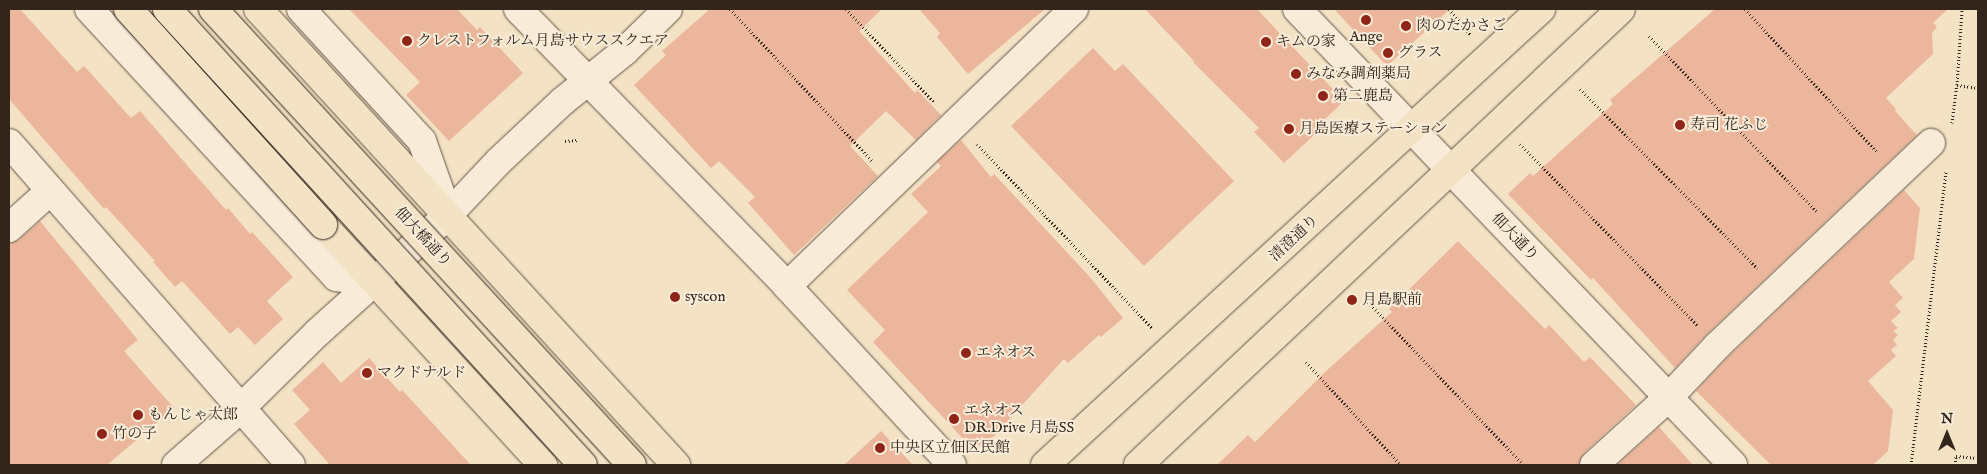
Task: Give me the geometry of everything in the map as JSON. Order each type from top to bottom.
[{"type":"main road","points":[[128,9],[322,225],[543,465]]},
{"type":"main road","points":[[167,9],[582,465]]},
{"type":"main road","name":"佃大橋通り","points":[[214,9],[632,465]]},
{"type":"main road","points":[[258,9],[676,465]]},
{"type":"main road","name":"清澄通り","points":[[1045,465],[1173,350],[1541,9]]},
{"type":"main road","points":[[1138,465],[1621,9]]},
{"type":"street","points":[[89,9],[336,278],[375,282]]},
{"type":"street","points":[[301,9],[422,141],[448,215]]},
{"type":"street","points":[[518,9],[787,286],[952,465]]},
{"type":"street","points":[[176,465],[448,215],[511,150],[563,101],[625,51],[668,9]]},
{"type":"street","points":[[787,286],[1074,9]]},
{"type":"street","name":"佃大通り","points":[[1297,9],[1733,465]]},
{"type":"street","points":[[9,144],[290,465]]},
{"type":"street","points":[[1594,465],[1670,397],[1717,346],[1898,174],[1939,154]]},
{"type":"street","points":[[9,228],[50,192]]},
{"type":"path","points":[[730,9],[894,184]]},
{"type":"path","points":[[846,9],[1173,350]]},
{"type":"path","points":[[1745,9],[1898,174]]},
{"type":"path","points":[[1962,9],[1957,85],[1978,88]]},
{"type":"path","points":[[1649,36],[1837,232]]},
{"type":"path","points":[[1559,67],[1778,289]]},
{"type":"path","points":[[1500,123],[1717,346]]},
{"type":"path","points":[[562,144],[567,140],[579,140]]},
{"type":"path","points":[[1911,465],[1939,154]]},
{"type":"path","points":[[1368,302],[1524,465]]},
{"type":"path","points":[[1306,362],[1401,465]]},
{"type":"path","points":[[1955,465],[1956,456],[1978,458]]},
{"type":"building","points":[[9,9],[20,9],[77,72],[84,66],[131,118],[140,111],[226,210],[228,208],[250,234],[252,232],[293,277],[267,301],[283,319],[255,345],[238,327],[230,334],[182,281],[175,287],[153,262],[155,261],[106,207],[104,209],[9,99]]},
{"type":"building","points":[[349,9],[457,9],[477,30],[480,27],[523,73],[449,141],[406,95],[420,82]]},
{"type":"building","points":[[710,9],[882,9],[859,31],[915,93],[917,90],[941,115],[916,140],[886,111],[850,146],[878,176],[794,255],[748,203],[755,197],[719,161],[711,168],[634,85],[666,55],[662,51]]},
{"type":"building","points":[[919,9],[1045,9],[968,74],[937,37],[940,33]]},
{"type":"building","points":[[1145,9],[1257,9],[1344,101],[1322,122],[1325,125],[1284,163],[1254,132],[1259,128],[1193,62]]},
{"type":"building","points":[[1334,9],[1450,9],[1387,66]]},
{"type":"building","points":[[1715,9],[1948,9],[1933,23],[1937,27],[1932,33],[1933,54],[1886,98],[1917,135],[1706,335],[1675,368],[1593,278],[1591,280],[1508,194],[1530,173],[1533,176],[1613,104],[1610,100]]},
{"type":"building","points":[[1093,48],[1115,71],[1123,64],[1234,181],[1144,266],[1011,126]]},
{"type":"building","points":[[961,140],[991,177],[994,174],[1089,276],[1123,318],[1101,337],[1099,335],[1068,363],[1064,359],[985,446],[967,443],[873,342],[885,330],[847,290],[928,212],[911,194],[941,166],[937,162]]},
{"type":"building","points":[[1904,190],[1920,208],[1914,259],[1889,282],[1903,298],[1895,305],[1901,312],[1891,321],[1898,328],[1893,331],[1898,335],[1893,340],[1897,345],[1891,350],[1896,356],[1868,381],[1893,410],[1888,451],[1873,465],[1771,465],[1696,391],[1728,357]]},
{"type":"building","points":[[40,221],[138,340],[124,351],[174,408],[107,465],[9,465],[9,243],[19,240]]},
{"type":"building","points":[[1458,241],[1545,329],[1549,325],[1584,362],[1590,357],[1636,405],[1584,453],[1579,465],[1217,465],[1248,435],[1255,442],[1326,371],[1392,312],[1389,309]]},
{"type":"building","points":[[369,358],[400,392],[402,390],[471,465],[330,465],[294,424],[310,410],[292,390],[323,362],[341,383]]},
{"type":"building","points":[[1659,427],[1693,465],[1617,465]]},
{"type":"building","name":"中央区立佃区民館","points":[[881,431],[913,465],[844,465]]},
{"type":"place","name":"Ange","points":[[1366,20]]},
{"type":"place","name":"肉のたかさご","points":[[1406,26]]},
{"type":"place","name":"クレストフォルム月島サウススクエア","points":[[407,41]]},
{"type":"place","name":"キムの家","points":[[1266,42]]},
{"type":"place","name":"グラス","points":[[1388,53]]},
{"type":"place","name":"みなみ調剤薬局","points":[[1296,74]]},
{"type":"place","name":"第二鹿島","points":[[1323,96]]},
{"type":"place","name":"寿司 花ふじ","points":[[1680,125]]},
{"type":"place","name":"月島医療ステーション","points":[[1289,129]]},
{"type":"place","name":"syscon","points":[[675,297]]},
{"type":"place","name":"月島駅前","points":[[1352,300]]},
{"type":"place","name":"エネオス","points":[[966,353]]},
{"type":"place","name":"マクドナルド","points":[[367,373]]},
{"type":"place","name":"もんじゃ太郎","points":[[138,415]]},
{"type":"place","name":"エネオス DR.Drive 月島SS","points":[[954,419]]},
{"type":"place","name":"竹の子","points":[[102,434]]},
{"type":"place","name":"中央区立佃区民館","points":[[880,448]]}]
